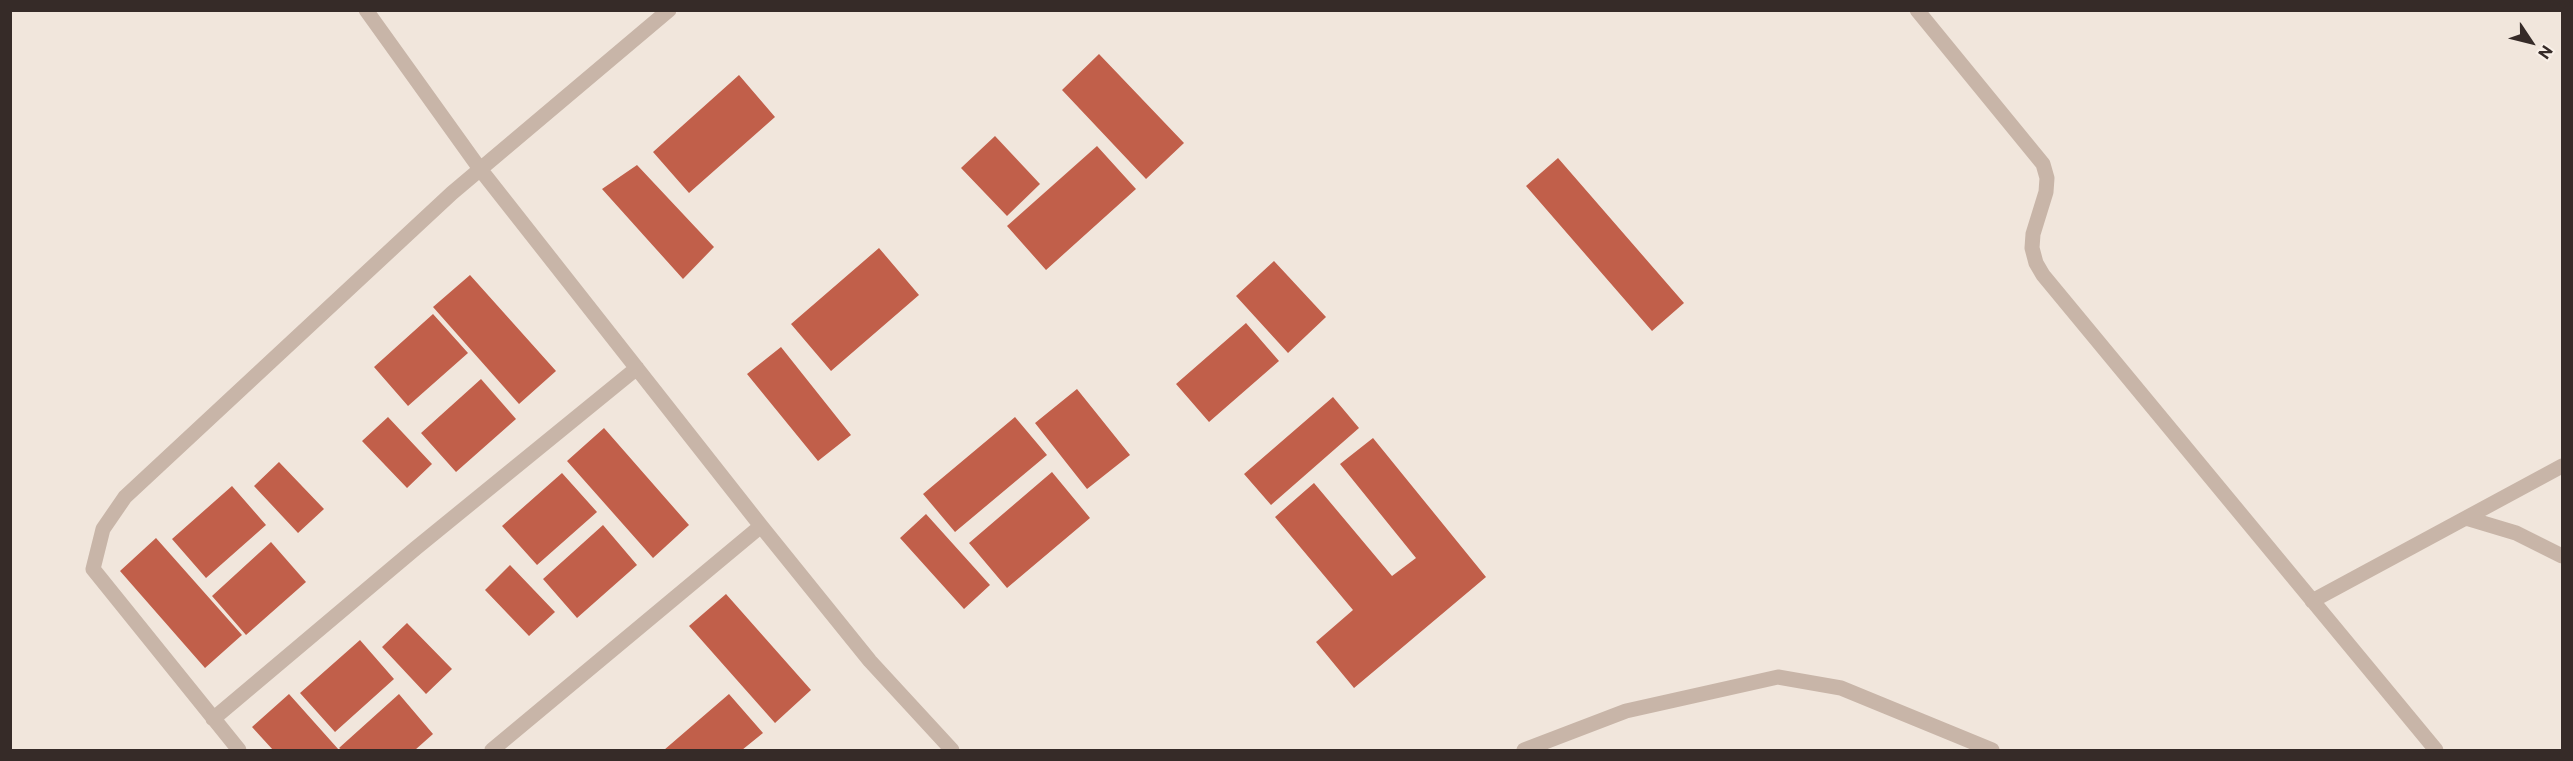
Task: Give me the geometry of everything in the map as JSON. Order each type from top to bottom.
[{"type":"lane","points":[[366,10],[480,169],[761,526],[870,661],[952,750]]},
{"type":"lane","points":[[239,750],[93,570],[103,529],[125,497],[480,169],[669,10]]},
{"type":"lane","points":[[1917,10],[2043,164],[2047,178],[2046,192],[2033,234],[2032,248],[2036,263],[2043,275],[2436,750]]},
{"type":"lane","points":[[213,719],[416,548],[637,368]]},
{"type":"lane","points":[[2312,601],[2562,466]]},
{"type":"lane","points":[[2466,518],[2516,533],[2562,556]]},
{"type":"lane","points":[[492,750],[761,526]]},
{"type":"lane","points":[[1524,750],[1626,711],[1778,677],[1841,688],[1992,750]]},
{"type":"building","points":[[1099,54],[1184,143],[1146,179],[1062,90]]},
{"type":"building","points":[[739,75],[775,117],[689,193],[653,152]]},
{"type":"building","points":[[995,136],[1040,184],[1007,216],[961,168]]},
{"type":"building","points":[[1097,146],[1136,189],[1046,270],[1007,226]]},
{"type":"building","points":[[1558,158],[1684,303],[1652,331],[1526,186]]},
{"type":"building","points":[[637,165],[714,247],[683,279],[602,189]]},
{"type":"building","points":[[879,248],[919,295],[831,371],[791,324]]},
{"type":"building","points":[[1274,261],[1326,317],[1288,353],[1236,296]]},
{"type":"building","points":[[470,275],[556,371],[519,404],[433,307]]},
{"type":"building","points":[[433,314],[468,353],[408,406],[374,367]]},
{"type":"building","points":[[1246,323],[1279,361],[1209,422],[1176,384]]},
{"type":"building","points":[[781,347],[851,435],[818,461],[747,374]]},
{"type":"building","points":[[481,379],[516,419],[456,472],[421,433]]},
{"type":"building","points":[[1077,389],[1130,455],[1087,489],[1035,423]]},
{"type":"building","points":[[1333,397],[1359,428],[1271,505],[1244,474]]},
{"type":"building","points":[[388,417],[432,464],[407,488],[362,441]]},
{"type":"building","points":[[1015,417],[1047,455],[955,532],[923,494]]},
{"type":"building","points":[[604,428],[689,525],[653,558],[567,461]]},
{"type":"building","points":[[1373,438],[1486,577],[1354,688],[1316,642],[1353,610],[1275,517],[1314,483],[1392,576],[1416,558],[1340,464]]},
{"type":"building","points":[[279,462],[324,509],[298,533],[254,486]]},
{"type":"building","points":[[1052,472],[1090,518],[1007,588],[969,543]]},
{"type":"building","points":[[562,473],[597,512],[537,565],[502,526]]},
{"type":"building","points":[[232,486],[266,525],[206,578],[172,539]]},
{"type":"building","points":[[926,514],[990,585],[964,609],[900,538]]},
{"type":"building","points":[[603,525],[637,565],[577,618],[543,579]]},
{"type":"building","points":[[156,538],[242,635],[205,668],[120,571]]},
{"type":"building","points":[[271,542],[306,582],[246,635],[212,596]]},
{"type":"building","points":[[510,565],[555,612],[529,636],[485,590]]},
{"type":"building","points":[[726,594],[811,690],[775,723],[689,626]]},
{"type":"building","points":[[407,623],[452,669],[426,694],[382,647]]},
{"type":"building","points":[[360,640],[394,679],[335,732],[300,693]]},
{"type":"building","points":[[289,694],[339,750],[273,750],[252,727]]},
{"type":"building","points":[[399,694],[433,734],[415,750],[342,750],[339,748]]},
{"type":"building","points":[[729,694],[763,733],[742,750],[664,750]]}]
